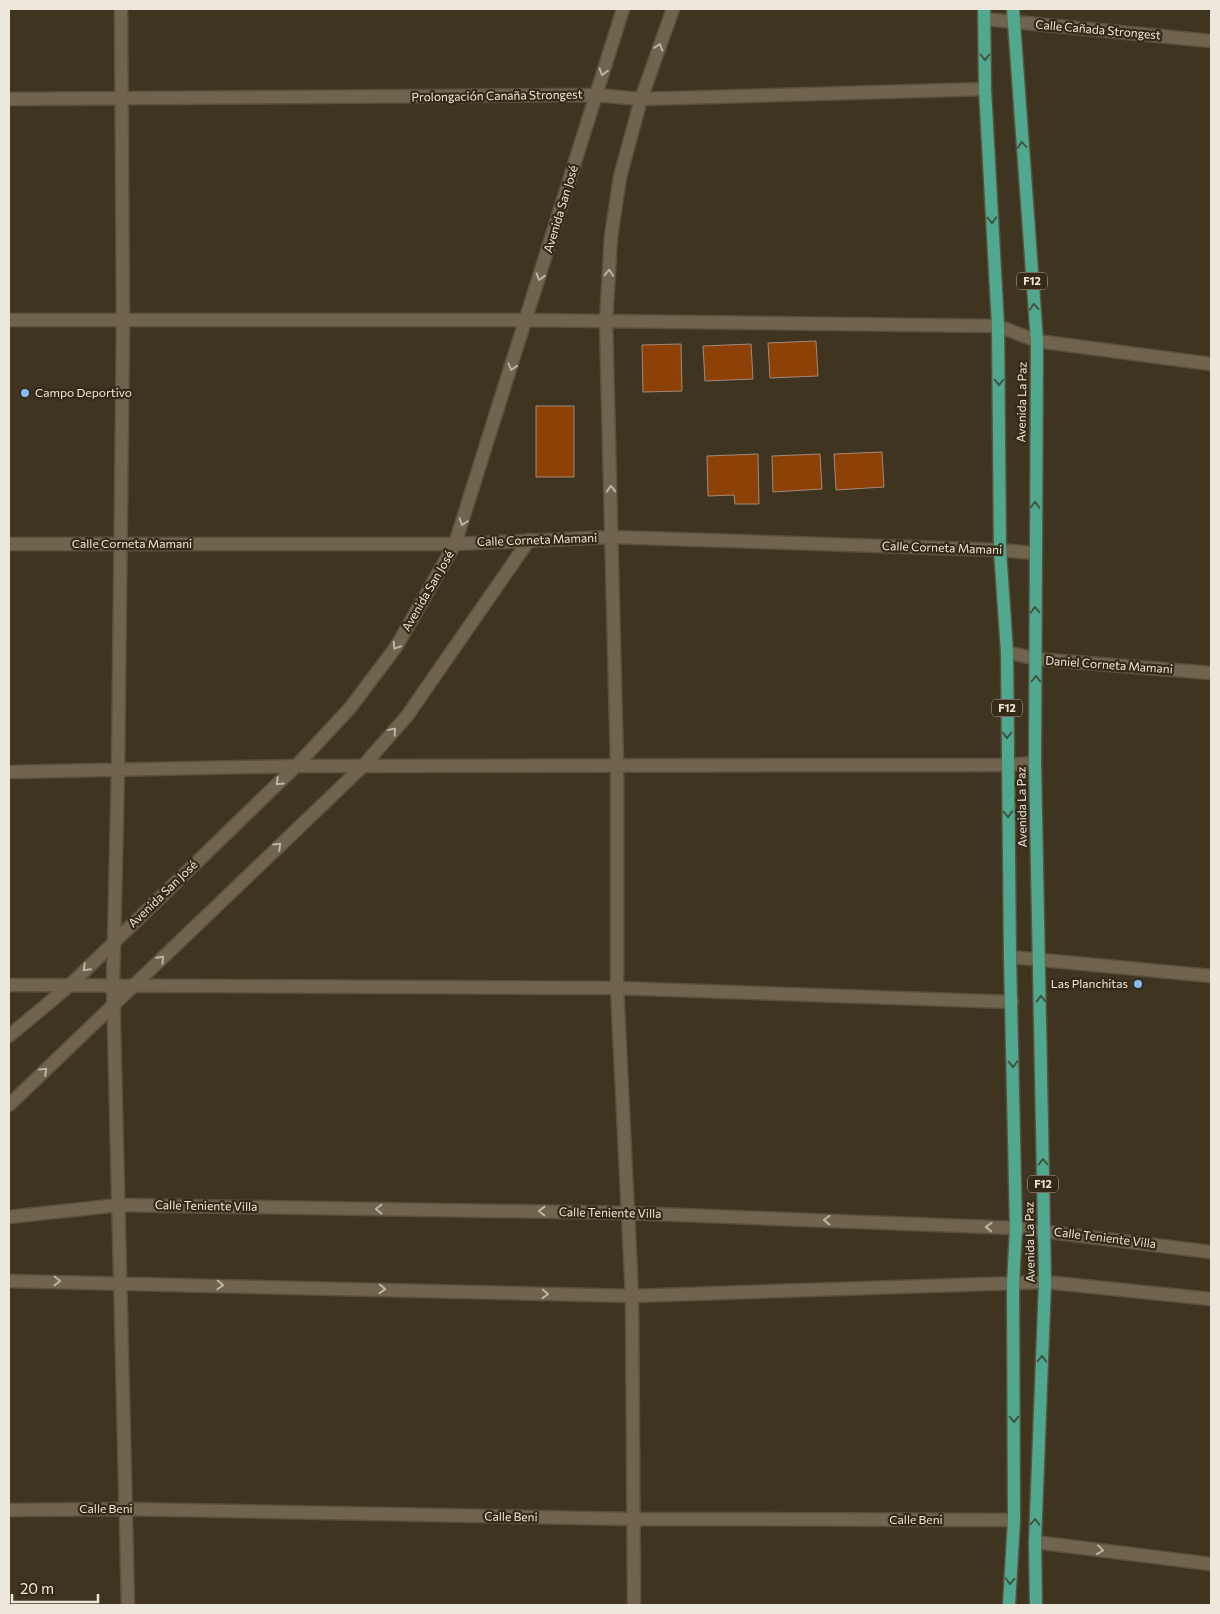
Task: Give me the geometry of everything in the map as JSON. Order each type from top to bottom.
[{"type":"main road","name":"Avenida La Paz","points":[[1013,9],[1037,341],[1034,553],[1035,763],[1045,1282],[1035,1542],[1036,1605]]},
{"type":"main road","name":"Avenida La Paz","points":[[984,14],[985,89],[998,326],[1000,550],[1007,652],[1007,765],[1016,1228],[1013,1284],[1014,1520],[1009,1605]]},
{"type":"street","points":[[121,9],[122,322],[118,772],[113,1006],[121,1282],[124,1509],[128,1605]]},
{"type":"street","points":[[611,43],[613,9]]},
{"type":"street","name":"Avenida San José","points":[[9,1036],[69,986],[114,940],[296,766],[350,708],[396,647],[455,544],[623,9]]},
{"type":"street","points":[[634,1605],[632,1296],[617,988],[617,765],[606,322],[611,237],[620,177],[641,99],[673,9]]},
{"type":"street","name":"Calle Cañada Strongest","points":[[984,14],[1013,22],[1211,41]]},
{"type":"street","name":"Prolongación Canaña Strongest","points":[[9,99],[122,100],[596,95],[641,99],[985,89]]},
{"type":"street","points":[[9,320],[122,322],[526,320],[998,326],[1037,341],[1211,364]]},
{"type":"street","name":"Calle Corneta Mamani","points":[[9,544],[455,544],[612,537],[1000,550],[1034,553]]},
{"type":"street","points":[[9,1105],[363,766],[407,716],[529,540]]},
{"type":"street","name":"Daniel Corneta Mamani","points":[[1007,652],[1036,659],[1211,673]]},
{"type":"street","points":[[9,772],[118,772],[296,766],[1007,765],[1035,763]]},
{"type":"street","points":[[1010,957],[1040,958],[1211,976]]},
{"type":"street","points":[[9,985],[69,986],[113,984],[617,988],[1012,1002]]},
{"type":"street","name":"Calle Teniente Villa","points":[[9,1217],[119,1205],[629,1213],[1016,1228],[1211,1252]]},
{"type":"street","points":[[9,1281],[121,1282],[632,1296],[1045,1282],[1211,1299]]},
{"type":"street","name":"Calle Beni","points":[[9,1510],[124,1509],[632,1519],[1014,1520]]},
{"type":"street","points":[[1035,1542],[1211,1564]]},
{"type":"building","points":[[816,341],[818,376],[770,378],[768,343]]},
{"type":"building","points":[[681,344],[682,391],[643,392],[642,345]]},
{"type":"building","points":[[751,344],[753,379],[705,381],[703,346]]},
{"type":"building","points":[[536,406],[574,406],[574,477],[536,477]]},
{"type":"building","points":[[882,452],[884,487],[836,490],[834,454]]},
{"type":"building","points":[[758,454],[759,504],[735,504],[734,495],[708,496],[707,456]]},
{"type":"building","points":[[820,454],[822,489],[773,492],[772,456]]},
{"type":"place","name":"Campo Deportivo","points":[[25,393]]},
{"type":"place","name":"Las Planchitas","points":[[1138,984]]}]
